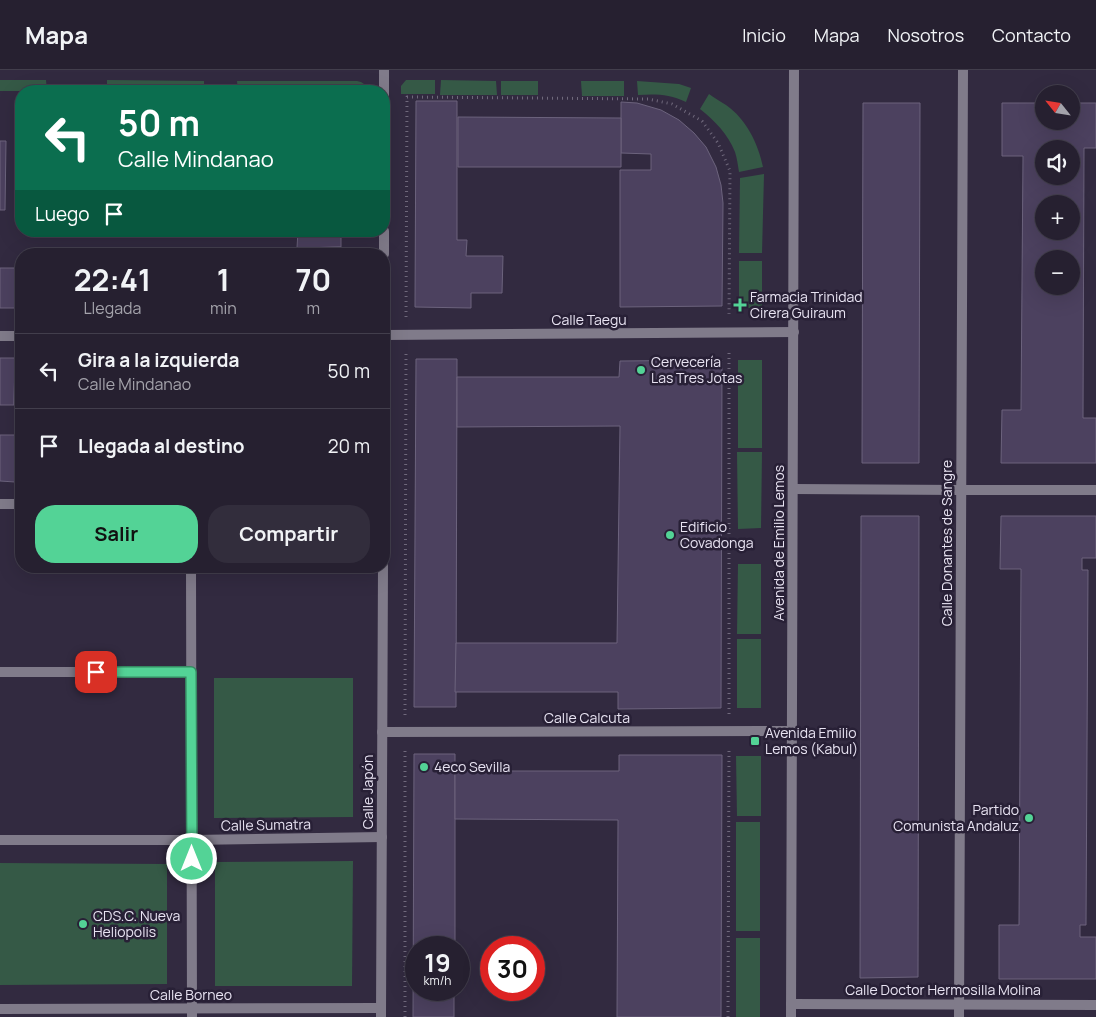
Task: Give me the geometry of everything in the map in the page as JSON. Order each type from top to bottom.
[{"type":"street","points":[[384,70],[384,85]]},
{"type":"street","name":"Avenida de Emilio Lemos","points":[[791,1017],[794,70]]},
{"type":"street","name":"Calle Donantes de Sangre","points":[[959,1017],[963,70]]},
{"type":"street","name":"Calle Taegu","points":[[390,335],[794,332]]},
{"type":"street","points":[[0,336],[15,336]]},
{"type":"street","points":[[793,489],[1096,490]]},
{"type":"street","points":[[0,504],[15,504]]},
{"type":"street","points":[[191,573],[192,1013]]},
{"type":"street","name":"Calle Japón","points":[[381,1013],[383,573]]},
{"type":"street","points":[[0,672],[191,672]]},
{"type":"street","name":"Calle Calcuta","points":[[382,732],[792,731]]},
{"type":"street","name":"Calle Sumatra","points":[[0,840],[192,840],[382,837]]},
{"type":"street","name":"Calle Doctor Hermosilla Molina","points":[[791,1004],[1096,1005]]},
{"type":"street","name":"Calle Borneo","points":[[0,1008],[21,1013],[381,1013]]},
{"type":"path","points":[[405,1017],[407,97],[648,99],[672,104],[702,121],[718,143],[730,171],[728,1017]]},
{"type":"green space","points":[[0,80],[46,80],[46,85],[15,85],[15,91],[0,91]]},
{"type":"green space","points":[[107,80],[204,81],[204,85],[107,85]]},
{"type":"green space","points":[[406,80],[435,80],[435,94],[401,94],[401,86]]},
{"type":"green space","points":[[441,80],[496,81],[497,95],[440,95]]},
{"type":"green space","points":[[237,81],[357,81],[364,84],[364,85],[237,85]]},
{"type":"green space","points":[[501,81],[538,81],[538,95],[501,95]]},
{"type":"green space","points":[[581,81],[624,81],[624,96],[582,96]]},
{"type":"green space","points":[[637,81],[679,84],[691,88],[686,102],[662,95],[638,95]]},
{"type":"green space","points":[[709,94],[740,117],[758,149],[763,167],[739,172],[735,152],[729,139],[716,123],[700,109]]},
{"type":"green space","points":[[764,174],[762,253],[739,253],[740,178]]},
{"type":"green space","points":[[739,261],[762,261],[762,308],[739,308]]},
{"type":"green space","points":[[738,360],[762,360],[762,448],[738,448]]},
{"type":"green space","points":[[737,452],[762,452],[761,528],[738,529]]},
{"type":"green space","points":[[738,564],[761,564],[761,634],[737,634]]},
{"type":"green space","points":[[737,639],[761,639],[761,708],[737,708]]},
{"type":"green space","points":[[214,678],[353,678],[353,817],[214,818]]},
{"type":"green space","points":[[736,756],[761,756],[761,816],[737,816]]},
{"type":"green space","points":[[736,822],[760,822],[760,931],[736,931]]},
{"type":"green space","points":[[353,861],[352,986],[215,986],[215,862]]},
{"type":"green space","name":"CDS.C. Nueva Heliopolis","points":[[0,863],[167,864],[167,984],[0,985]]},
{"type":"green space","points":[[736,938],[760,938],[760,1017],[736,1017]]},
{"type":"building","points":[[416,101],[457,101],[457,240],[467,240],[466,256],[503,256],[502,293],[471,293],[471,308],[415,307]]},
{"type":"building","points":[[621,102],[637,103],[661,110],[679,120],[706,147],[716,167],[723,203],[722,306],[620,307],[620,170],[651,170],[651,154],[621,153]]},
{"type":"building","points":[[863,103],[920,103],[919,463],[862,463]]},
{"type":"building","points":[[1002,103],[1035,103],[1035,130],[1080,130],[1080,103],[1096,103],[1096,148],[1084,148],[1083,418],[1096,418],[1096,463],[1001,463],[1002,410],[1021,410],[1023,156],[1002,156]]},
{"type":"building","points":[[458,117],[621,118],[621,167],[458,167]]},
{"type":"building","points":[[0,141],[6,141],[5,210],[0,210]]},
{"type":"building","points":[[298,237],[341,237],[341,247],[297,248]]},
{"type":"building","points":[[341,247],[341,248],[297,248]]},
{"type":"building","points":[[0,268],[15,268],[15,308],[0,308]]},
{"type":"building","points":[[0,358],[15,358],[14,405],[0,405]]},
{"type":"building","points":[[15,358],[15,405],[14,405]]},
{"type":"building","points":[[416,359],[457,359],[456,707],[414,707]]},
{"type":"building","name":"Edificio Covadonga","points":[[722,360],[721,708],[618,709],[618,692],[455,692],[456,643],[617,643],[620,426],[457,427],[457,377],[619,377],[620,361]]},
{"type":"building","points":[[0,435],[15,435],[15,482],[0,481]]},
{"type":"building","points":[[861,516],[919,516],[918,977],[860,978]]},
{"type":"building","points":[[1001,516],[1096,516],[1096,558],[1082,558],[1082,570],[1088,570],[1086,925],[1080,925],[1080,937],[1096,937],[1096,979],[999,979],[999,925],[1019,925],[1021,569],[1000,569]]},
{"type":"building","points":[[414,754],[455,754],[455,936],[413,936]]},
{"type":"building","points":[[619,755],[722,755],[721,1017],[617,1017],[618,820],[455,819],[455,771],[619,771]]},
{"type":"building","points":[[413,1001],[454,1001],[454,1017],[413,1017]]},
{"type":"place","name":"Farmacia Trinidad Cirera Guiraum","points":[[740,305]]},
{"type":"place","name":"Cervecería Las Tres Jotas","points":[[641,370]]},
{"type":"place","name":"Edificio Covadonga","points":[[670,535]]},
{"type":"place","name":"Avenida Emilio Lemos (Kabul)","points":[[755,741]]},
{"type":"place","name":"4eco Sevilla","points":[[424,767]]},
{"type":"place","name":"Partido Comunista Andaluz","points":[[1029,818]]},
{"type":"place","name":"CDS.C. Nueva Heliopolis","points":[[83,924]]},
{"type":"route","points":[[96,672],[191,672],[192,859]]}]
